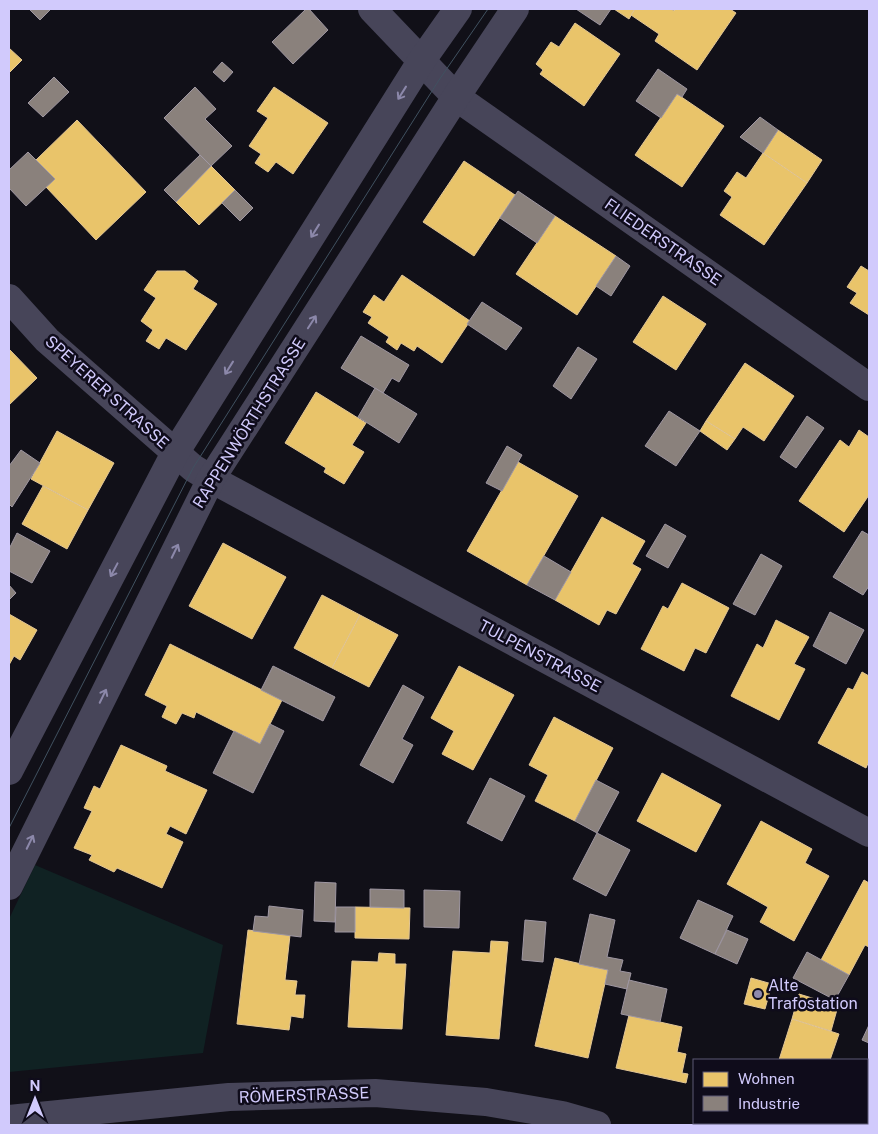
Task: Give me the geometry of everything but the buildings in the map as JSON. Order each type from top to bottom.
[{"type":"street","name":"FLIEDERSTRASSE","points":[[372,9],[456,97],[869,387]]},
{"type":"street","points":[[9,771],[175,453],[422,60],[458,9]]},
{"type":"street","name":"RAPPENWÖRTHSTRASSE","points":[[9,886],[210,479],[456,97],[515,9]]},
{"type":"street","name":"SPEYERER STRASSE","points":[[9,298],[47,340],[175,453],[210,479]]},
{"type":"street","name":"TULPENSTRASSE","points":[[210,479],[869,833]]},
{"type":"street","name":"RÖMERSTRASSE","points":[[9,1119],[229,1097],[375,1093],[486,1102],[560,1120],[597,1125]]},
{"type":"shaded area","points":[[35,865],[223,945],[203,1053],[9,1072],[9,919]]},
{"type":"tram line","points":[[9,828],[193,468],[439,80],[488,9]]},
{"type":"place","name":"Alte Trafostation","points":[[758,994]]}]
